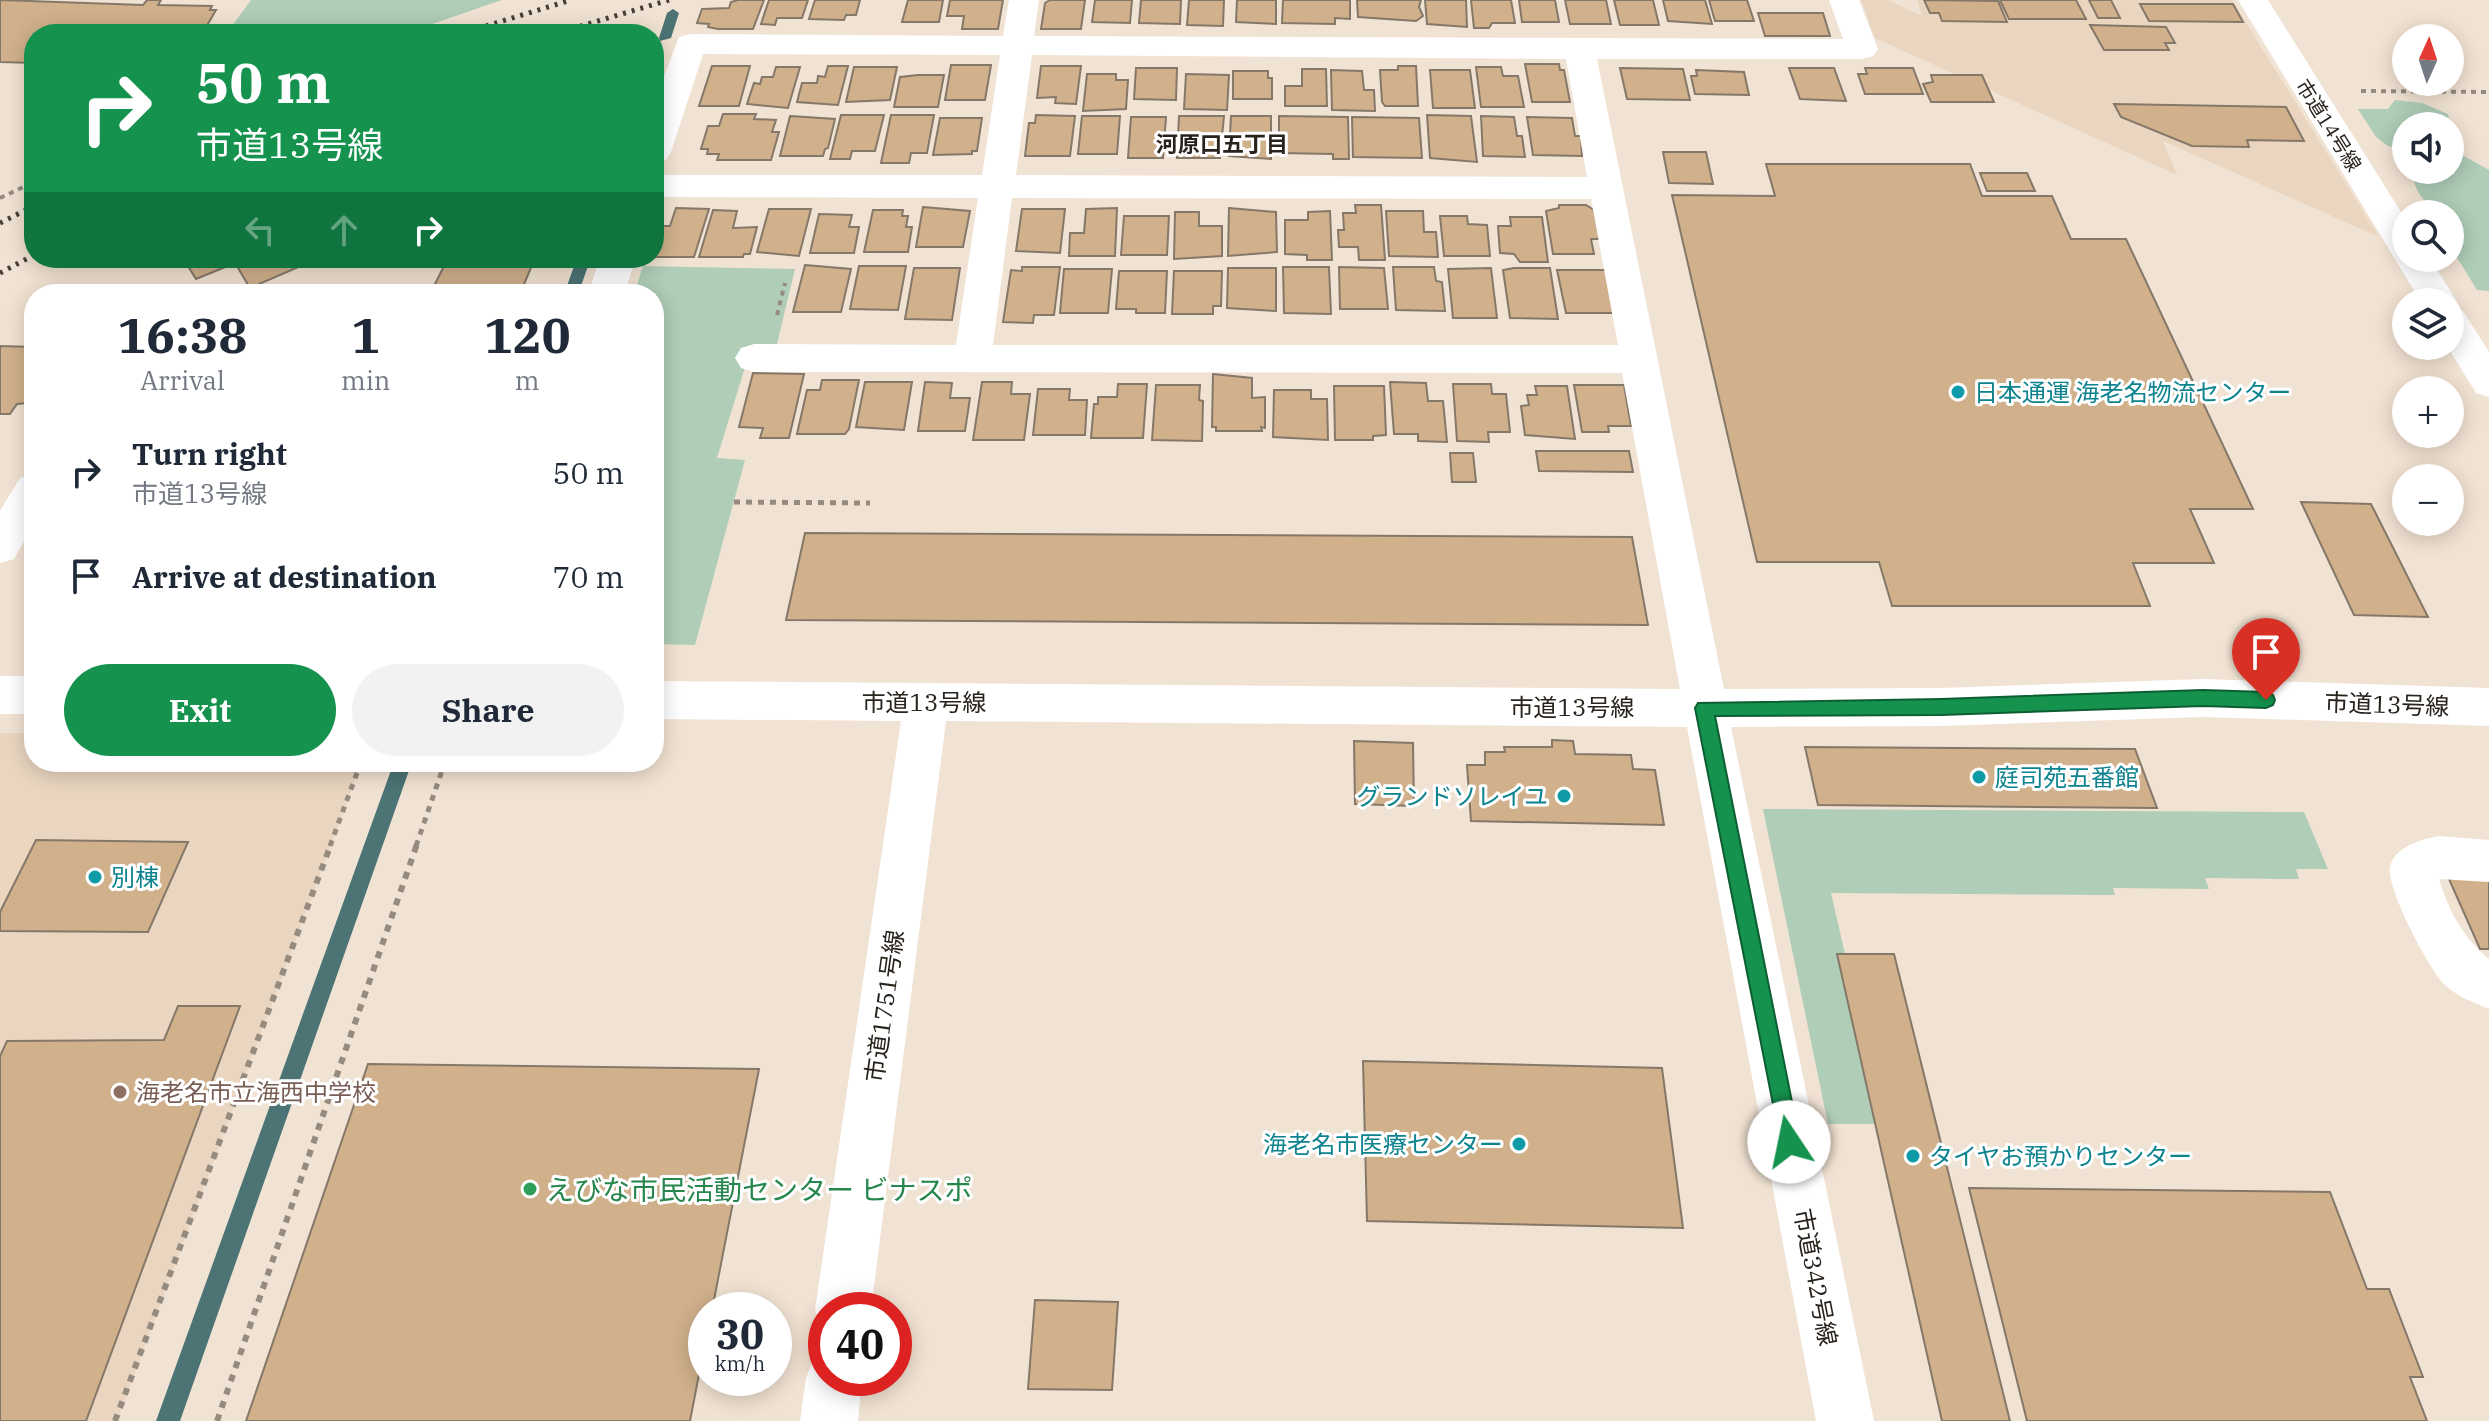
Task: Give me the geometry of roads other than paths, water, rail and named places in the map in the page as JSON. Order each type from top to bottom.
[{"type":"street","points":[[972,359],[1024,0]]},
{"type":"street","points":[[664,122],[690,44],[1017,44],[1580,51],[1862,49],[1844,0]]},
{"type":"street","name":"市道14号線","points":[[2253,0],[2392,226]]},
{"type":"street","name":"市道342号線","points":[[1580,51],[1704,708],[1845,1421]]},
{"type":"street","points":[[664,186],[1606,188]]},
{"type":"street","points":[[2464,343],[2489,383]]},
{"type":"street","points":[[754,358],[1640,359]]},
{"type":"street","points":[[13,543],[24,515]]},
{"type":"street","points":[[0,695],[24,695]]},
{"type":"street","name":"市道13号線","points":[[664,700],[1704,708],[1941,707],[2203,698],[2489,707]]},
{"type":"street","name":"市道1751号線","points":[[845,1292],[926,702]]},
{"type":"street","points":[[2489,861],[2439,856],[2425,858],[2413,869],[2448,953],[2460,969],[2489,985]]},
{"type":"street","points":[[829,1421],[832,1396]]},
{"type":"waterway","points":[[665,38],[673,13]]},
{"type":"waterway","points":[[575,284],[580,268]]},
{"type":"waterway","points":[[168,1421],[399,772]]},
{"type":"railway","points":[[493,24],[571,0]]},
{"type":"railway","points":[[588,24],[669,0]]},
{"type":"railway","points":[[0,223],[24,211]]},
{"type":"railway","points":[[0,273],[24,260]]},
{"type":"place","name":"日本通運 海老名物流センター","points":[[1958,392]]},
{"type":"place","name":"庭司苑五番館","points":[[1979,777]]},
{"type":"place","name":"グランドソレイユ","points":[[1564,796]]},
{"type":"place","name":"別棟","points":[[95,877]]},
{"type":"place","name":"海老名市立海西中学校","points":[[120,1092]]},
{"type":"place","name":"海老名市医療センター","points":[[1519,1144]]},
{"type":"place","name":"タイヤお預かりセンター","points":[[1913,1156]]},
{"type":"place","name":"えびな市民活動センター ビナスポ","points":[[530,1189]]},
{"type":"district","name":"河原口五丁目","points":[[1222,143]]}]
